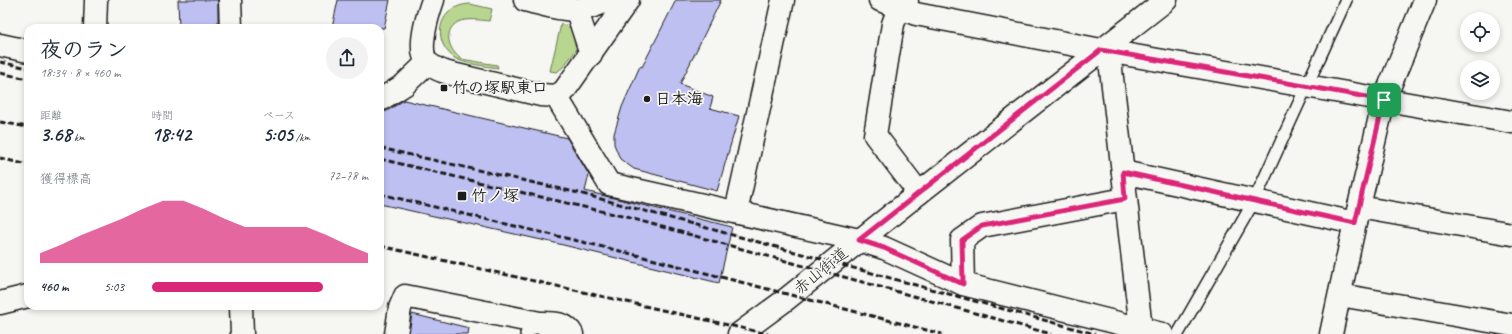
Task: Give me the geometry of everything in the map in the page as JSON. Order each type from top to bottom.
[{"type":"street","points":[[95,24],[96,0]]},
{"type":"street","points":[[230,0],[231,24]]},
{"type":"street","points":[[433,0],[423,40],[423,52],[427,63],[436,69],[448,73],[541,95],[556,96],[564,92],[628,0]]},
{"type":"street","points":[[525,0],[577,11],[588,9],[607,0]]},
{"type":"street","points":[[736,212],[783,0]]},
{"type":"street","name":"赤山街道","points":[[739,334],[784,301],[918,193],[1105,51],[1166,0]]},
{"type":"street","points":[[1331,334],[1384,100],[1425,0]]},
{"type":"street","points":[[918,193],[875,135],[895,3],[916,14],[1105,51],[1384,100],[1511,118]]},
{"type":"street","points":[[577,11],[591,54]]},
{"type":"street","points":[[0,45],[24,50]]},
{"type":"street","points":[[1105,51],[1123,172],[1141,329]]},
{"type":"street","points":[[384,98],[404,85],[427,63]]},
{"type":"street","points":[[556,96],[609,184],[859,240],[884,248],[963,284],[1162,334]]},
{"type":"street","points":[[1123,172],[1254,201],[1512,234]]},
{"type":"street","points":[[963,284],[962,240],[982,226],[1125,199]]},
{"type":"street","points":[[1340,295],[1512,325]]},
{"type":"street","points":[[396,334],[400,308],[405,296],[533,328],[562,324],[571,331],[572,334]]},
{"type":"street","points":[[0,303],[24,297]]},
{"type":"street","points":[[241,310],[242,334]]},
{"type":"lane","points":[[1178,334],[1254,201],[1346,0]]},
{"type":"green space","points":[[470,4],[492,9],[489,21],[461,21],[453,26],[450,30],[449,40],[453,51],[461,59],[497,65],[498,68],[474,64],[457,59],[453,57],[446,49],[442,41],[440,32],[445,16],[451,10]]},
{"type":"green space","points":[[561,24],[574,29],[577,49],[563,67],[557,72],[550,71]]},
{"type":"building","points":[[178,0],[218,0],[218,24],[179,24]]},
{"type":"building","points":[[338,0],[390,0],[384,28],[384,24],[333,24]]},
{"type":"building","points":[[676,0],[721,0],[680,84],[713,97],[710,108],[739,116],[717,191],[634,169],[620,159],[614,144],[614,134],[622,107],[640,66],[642,67]]},
{"type":"building","points":[[404,100],[567,138],[589,175],[585,191],[732,227],[719,283],[555,243],[384,205],[384,111]]},
{"type":"building","points":[[412,314],[469,328],[468,334],[409,334]]},
{"type":"railway","points":[[0,62],[24,67]]},
{"type":"railway","points":[[0,73],[24,78]]},
{"type":"railway","points":[[0,122],[24,126]]},
{"type":"railway","points":[[384,149],[579,193],[1095,334]]},
{"type":"railway","points":[[0,158],[24,164]]},
{"type":"railway","points":[[384,160],[626,217],[1051,334]]},
{"type":"railway","points":[[384,195],[620,251],[942,334]]},
{"type":"railway","points":[[384,247],[768,334]]},
{"type":"place","name":"竹の塚駅東口","points":[[444,88]]},
{"type":"place","name":"日本海","points":[[647,99]]},
{"type":"place","name":"竹ノ塚","points":[[462,196]]},
{"type":"route","points":[[1101,50],[1384,100],[1355,223],[1123,172],[1125,199],[982,226],[962,240],[963,284],[884,248],[859,240],[1101,50]]}]
